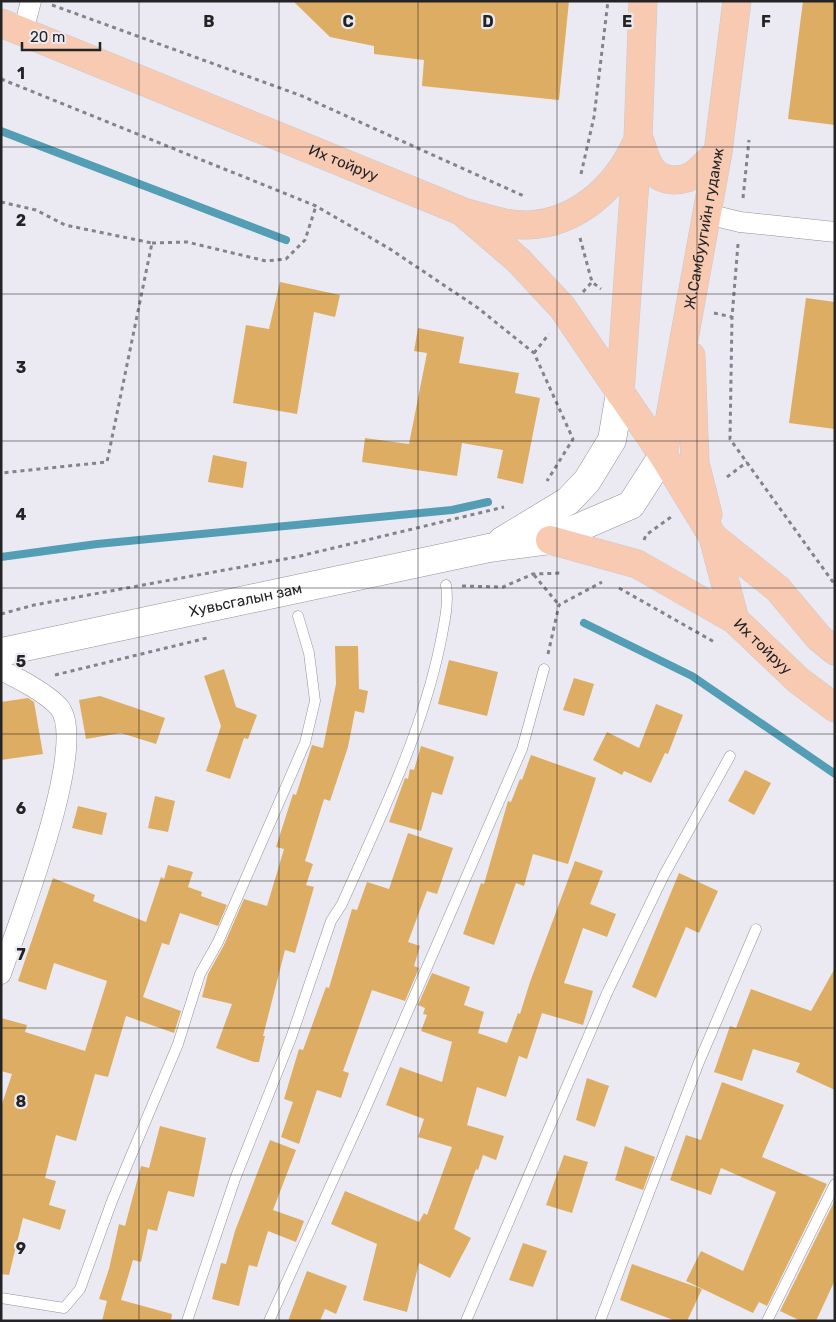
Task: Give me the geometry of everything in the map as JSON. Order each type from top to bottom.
[{"type":"main road","points":[[489,548],[568,501],[587,481],[612,440],[620,392],[627,295],[638,138],[643,1]]},
{"type":"main road","name":"Ж.Самбуугийн гудамж","points":[[663,455],[688,308],[718,152],[737,1]]},
{"type":"main road","name":"Их тойруу","points":[[12,27],[461,211],[518,260],[562,307],[663,455],[713,537],[736,620],[798,680],[835,708]]},
{"type":"main road","points":[[638,138],[648,166],[656,175],[669,180],[680,180],[694,175],[718,152]]},
{"type":"main road","points":[[461,211],[502,222],[528,225],[552,221],[573,213],[593,202],[608,188],[627,162],[638,138]]},
{"type":"main road","points":[[688,308],[695,463],[713,537]]},
{"type":"main road","points":[[489,548],[550,540],[631,505],[663,455]]},
{"type":"main road","name":"Их тойруу","points":[[713,537],[778,589],[819,638],[835,651]]},
{"type":"main road","points":[[550,540],[637,564],[736,620]]},
{"type":"main road","name":"Хувьсгалын зам","points":[[1,652],[489,548]]},
{"type":"street","points":[[12,27],[31,1]]},
{"type":"street","points":[[707,214],[740,222],[835,232]]},
{"type":"street","points":[[1,670],[25,682],[60,708],[66,727],[67,742],[63,778],[47,839],[1,974]]},
{"type":"lane","points":[[187,1321],[235,1179],[291,1038],[331,921],[342,904],[402,768],[435,668],[449,600],[446,585]]},
{"type":"lane","points":[[1,1298],[64,1308],[80,1288],[116,1192],[178,1044],[200,974],[218,942],[305,744],[315,701],[309,653],[298,616]]},
{"type":"lane","points":[[269,1321],[376,1084],[522,749],[544,669]]},
{"type":"lane","points":[[466,1321],[607,993],[664,875],[730,756]]},
{"type":"lane","points":[[600,1321],[699,1062],[756,929]]},
{"type":"lane","points":[[768,1321],[835,1184]]},
{"type":"path","points":[[42,1],[302,96],[467,172],[533,200]]},
{"type":"path","points":[[576,181],[581,174],[594,117],[608,1]]},
{"type":"path","points":[[1,79],[316,206],[390,249],[478,308],[534,353],[573,439],[546,483]]},
{"type":"path","points":[[749,136],[732,317],[730,439],[835,585]]},
{"type":"path","points":[[1,202],[36,210],[65,225],[152,243],[187,242],[266,261],[286,259],[305,240],[316,206]]},
{"type":"path","points":[[1,473],[108,462],[152,243]]},
{"type":"path","points":[[592,282],[601,289],[627,295]]},
{"type":"path","points":[[688,308],[732,317]]},
{"type":"path","points":[[1,614],[34,605],[296,557],[506,506]]},
{"type":"path","points":[[533,574],[559,605]]},
{"type":"path","points":[[544,669],[559,605],[605,580]]},
{"type":"building","points":[[293,1],[569,1],[559,100],[422,86],[424,60],[374,54],[374,46],[330,37]]},
{"type":"building","points":[[803,1],[835,1],[835,125],[788,119]]},
{"type":"building","points":[[280,282],[340,295],[335,317],[314,312],[297,414],[233,403],[246,325],[269,329]]},
{"type":"building","points":[[806,298],[835,302],[835,429],[789,423]]},
{"type":"building","points":[[418,328],[464,337],[459,363],[519,373],[515,393],[540,398],[523,484],[497,478],[503,450],[462,443],[457,476],[362,462],[365,438],[409,444],[427,353],[414,351]]},
{"type":"building","points":[[213,455],[247,462],[243,488],[208,482]]},
{"type":"building","points":[[335,646],[358,646],[359,689],[368,691],[364,713],[355,711],[348,747],[330,801],[324,799],[305,861],[313,864],[306,885],[314,887],[295,953],[285,950],[263,1036],[265,1036],[259,1062],[254,1062],[216,1048],[232,1004],[202,997],[208,974],[224,945],[244,899],[267,906],[284,849],[276,847],[293,794],[296,795],[312,745],[323,748],[336,684]]},
{"type":"building","points":[[449,660],[498,672],[487,716],[438,704]]},
{"type":"building","points":[[224,669],[236,707],[257,715],[248,739],[244,738],[230,779],[206,771],[221,726],[204,676]]},
{"type":"building","points":[[574,678],[594,684],[584,716],[563,710]]},
{"type":"building","points":[[100,696],[165,718],[156,744],[121,733],[86,739],[79,700]]},
{"type":"building","points":[[28,698],[34,702],[43,754],[1,760],[1,702]]},
{"type":"building","points":[[656,704],[683,715],[668,754],[665,753],[651,783],[624,771],[622,775],[593,760],[607,732],[639,748]]},
{"type":"building","points":[[421,746],[454,757],[442,795],[432,792],[421,831],[389,822],[405,778],[408,779],[410,769],[414,770]]},
{"type":"building","points":[[531,755],[596,778],[568,864],[533,854],[524,886],[516,883],[494,945],[463,934],[481,883],[484,884],[508,801],[511,802],[520,779],[522,780]]},
{"type":"building","points":[[745,770],[771,783],[754,815],[728,801]]},
{"type":"building","points":[[155,796],[175,801],[168,832],[148,828]]},
{"type":"building","points":[[78,806],[107,813],[102,835],[72,828]]},
{"type":"building","points":[[408,833],[453,848],[437,894],[427,891],[408,942],[420,946],[414,966],[419,968],[405,1001],[372,990],[343,1071],[349,1073],[341,1098],[317,1090],[299,1144],[281,1137],[293,1102],[284,1099],[299,1049],[303,1050],[326,987],[329,988],[352,909],[357,910],[367,882],[389,889]]},
{"type":"building","points":[[575,861],[603,871],[590,904],[616,914],[607,937],[583,928],[564,983],[593,991],[583,1025],[542,1013],[527,1059],[519,1056],[506,1097],[477,1087],[467,1125],[504,1136],[496,1160],[483,1155],[478,1170],[476,1169],[454,1229],[471,1238],[450,1278],[419,1263],[407,1312],[363,1300],[377,1244],[331,1224],[345,1191],[419,1222],[424,1213],[427,1215],[452,1147],[418,1137],[424,1119],[386,1105],[400,1067],[442,1082],[452,1042],[421,1031],[427,1015],[423,1014],[425,1008],[418,1005],[432,973],[470,987],[464,1005],[484,1012],[478,1033],[507,1043],[518,1013],[520,1014]]},
{"type":"building","points":[[168,865],[193,872],[188,887],[202,892],[201,896],[227,905],[218,926],[180,913],[169,945],[162,943],[143,997],[181,1011],[174,1033],[126,1016],[108,1077],[95,1074],[76,1141],[56,1135],[45,1178],[56,1181],[49,1205],[66,1210],[60,1230],[23,1218],[9,1275],[1,1274],[1,1107],[12,1074],[1,1071],[1,1018],[27,1025],[25,1032],[85,1051],[107,981],[54,963],[46,990],[18,981],[53,878],[95,895],[93,901],[146,922],[161,877],[164,879]]},
{"type":"building","points":[[679,873],[718,891],[699,933],[686,927],[656,998],[632,987]]},
{"type":"building","points":[[835,968],[835,1090],[796,1072],[800,1063],[753,1049],[742,1081],[714,1072],[730,1026],[736,1028],[751,989],[811,1011]]},
{"type":"building","points":[[587,1078],[609,1086],[595,1127],[576,1120]]},
{"type":"building","points":[[722,1082],[784,1105],[762,1157],[827,1184],[767,1306],[759,1302],[753,1313],[686,1281],[701,1251],[743,1271],[776,1192],[721,1168],[711,1195],[670,1180],[686,1135],[701,1140]]},
{"type":"building","points":[[160,1126],[206,1138],[194,1197],[168,1191],[157,1231],[148,1229],[141,1262],[133,1260],[121,1300],[172,1314],[171,1321],[102,1321],[107,1301],[99,1299],[109,1269],[119,1224],[125,1226],[141,1166],[149,1168]]},
{"type":"building","points":[[270,1140],[296,1150],[273,1210],[304,1221],[296,1242],[268,1231],[257,1267],[249,1265],[239,1306],[212,1299],[221,1263],[226,1264],[235,1231]]},
{"type":"building","points":[[625,1146],[655,1157],[643,1190],[615,1180]]},
{"type":"building","points":[[564,1155],[588,1162],[572,1213],[546,1205]]},
{"type":"building","points":[[835,1200],[835,1280],[816,1321],[801,1321],[780,1311]]},
{"type":"building","points":[[523,1243],[547,1251],[533,1287],[509,1280]]},
{"type":"building","points":[[632,1264],[702,1289],[687,1321],[676,1321],[620,1300]]},
{"type":"building","points":[[307,1271],[347,1286],[336,1314],[325,1309],[320,1321],[288,1321]]},
{"type":"waterway","points":[[1,131],[286,240]]},
{"type":"waterway","points":[[1,557],[97,544],[452,510],[488,502]]},
{"type":"waterway","points":[[584,623],[692,676],[835,774]]}]
